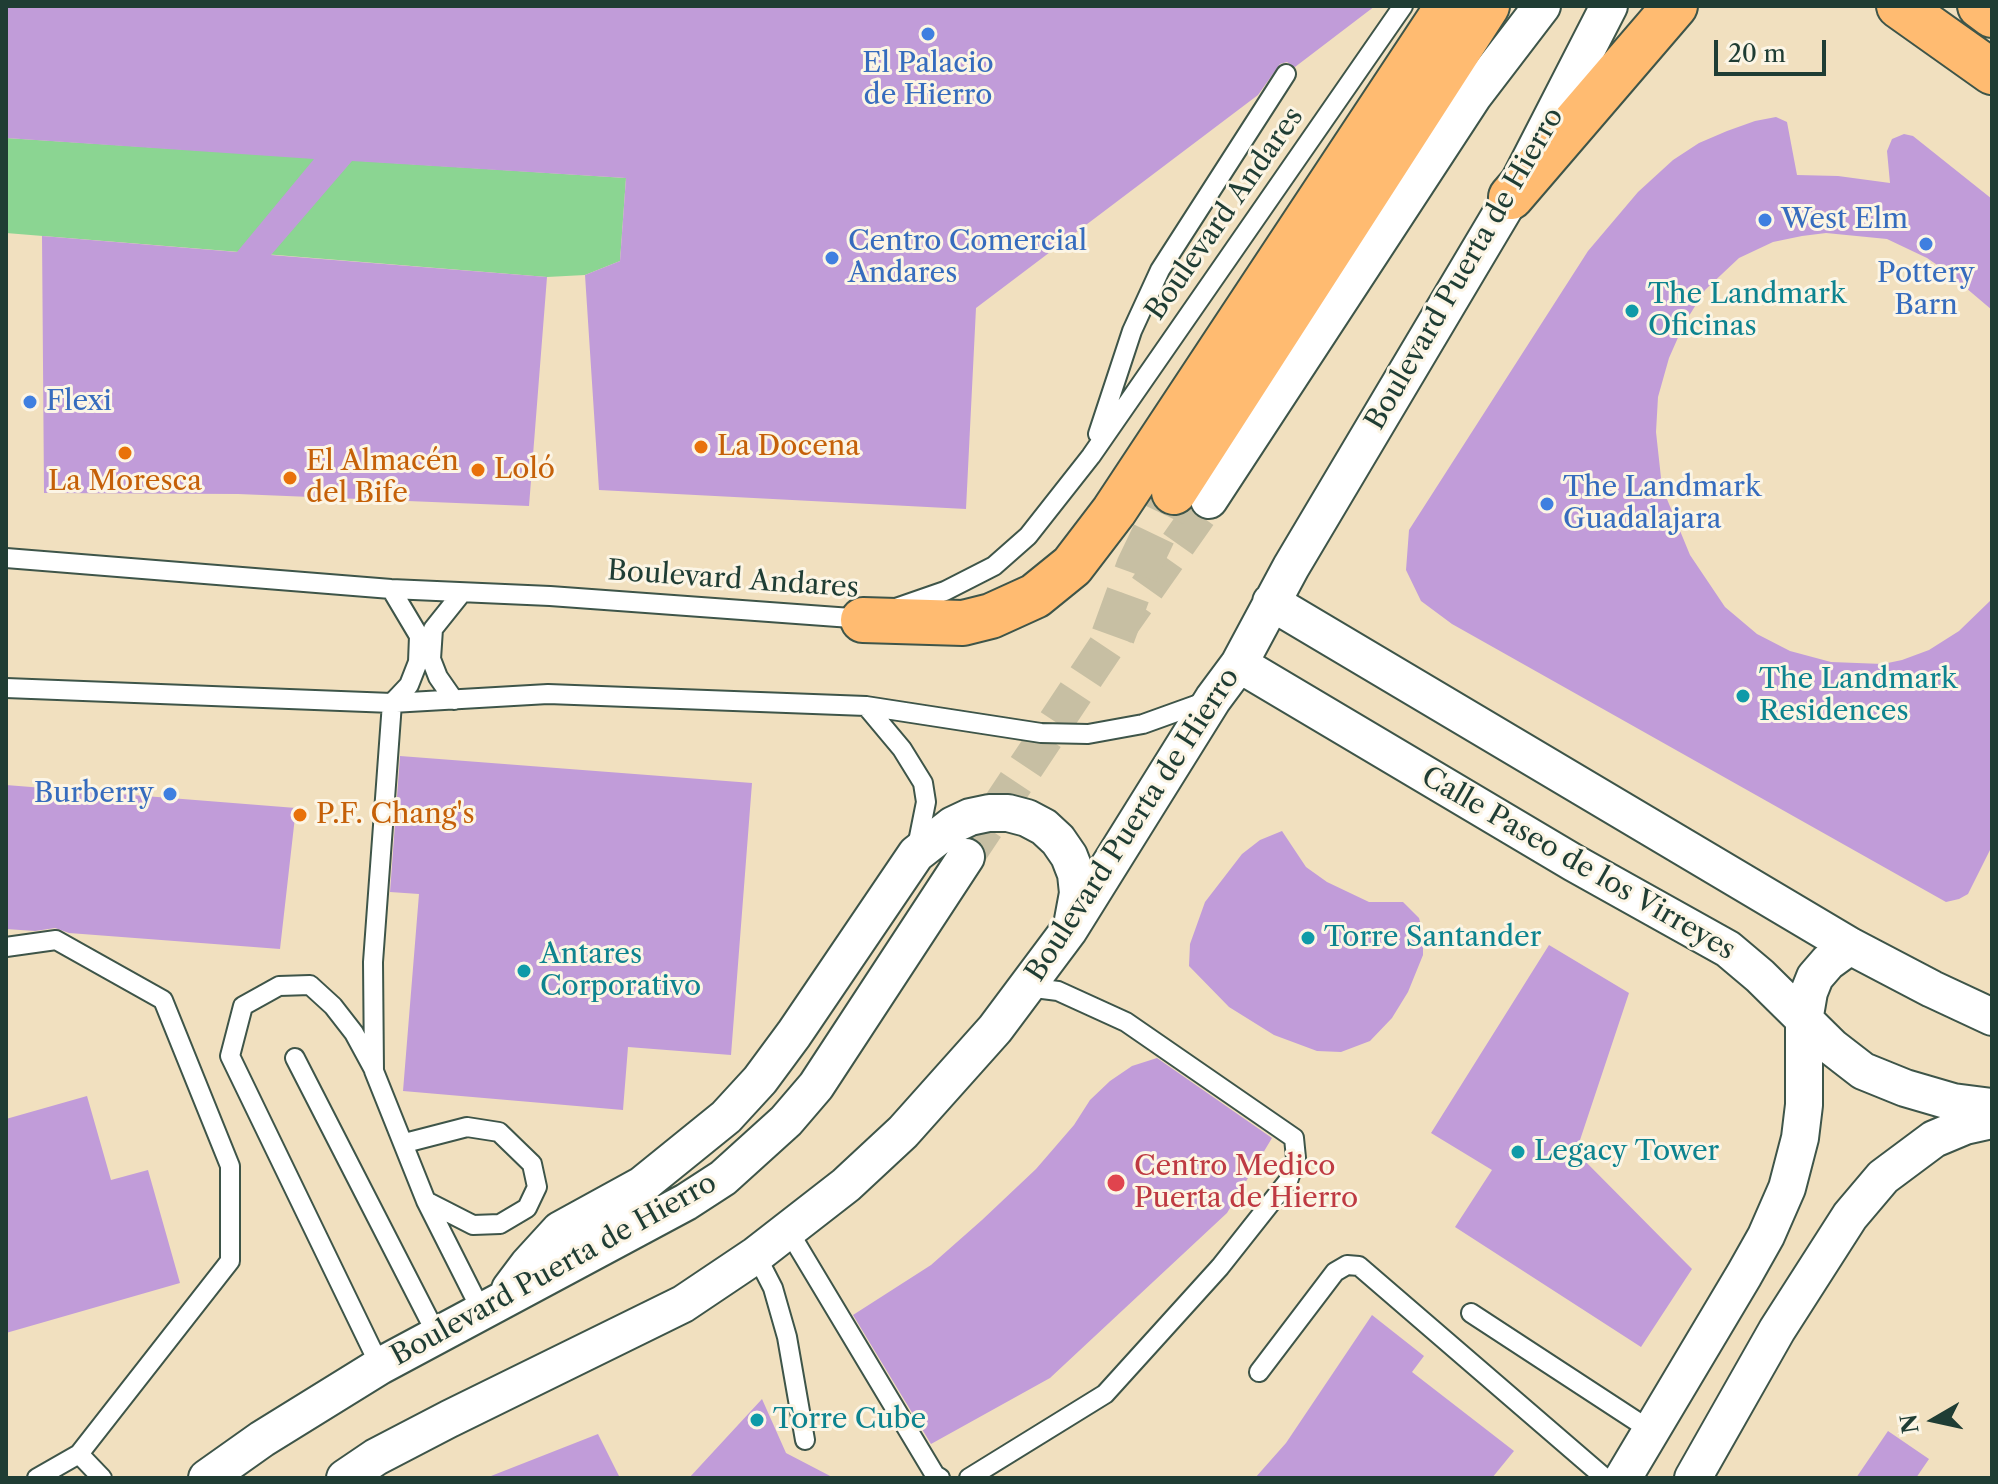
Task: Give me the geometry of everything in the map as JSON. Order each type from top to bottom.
[{"type":"main road","points":[[863,620],[963,623],[991,616],[1035,596],[1072,566],[1114,511],[1448,6]]},
{"type":"main road","points":[[1191,496],[1487,6]]},
{"type":"main road","points":[[1511,197],[1675,6]]},
{"type":"main road","points":[[1899,6],[1992,72]]},
{"type":"main road","points":[[1980,6],[1992,15]]},
{"type":"street","points":[[1191,496],[1474,95],[1542,6]]},
{"type":"street","name":"Boulevard Puerta de Hierro","points":[[345,1478],[376,1457],[449,1419],[683,1304],[756,1255],[846,1185],[903,1132],[995,1029],[1069,930],[1213,699],[1239,664],[1271,602],[1511,197],[1609,6]]},
{"type":"street","points":[[1271,602],[1850,946],[1992,1017]]},
{"type":"street","name":"Calle Paseo de los Virreyes","points":[[1239,664],[1574,863],[1728,949],[1760,976],[1804,1021],[1863,1071],[1953,1102],[1992,1107]]},
{"type":"street","points":[[492,1305],[560,1230],[642,1185],[726,1117],[760,1080],[794,1034],[916,854],[953,825],[970,817],[1008,813],[1027,818],[1051,833],[1069,856],[1076,874],[1076,912],[1069,930]]},
{"type":"street","name":"Boulevard Puerta de Hierro","points":[[207,1478],[262,1439],[380,1366],[686,1202],[754,1153],[816,1086],[966,857]]},
{"type":"street","points":[[1623,1478],[1744,1275],[1766,1236],[1787,1188],[1800,1138],[1804,1105],[1804,1021],[1809,992],[1815,977],[1828,962],[1850,946]]},
{"type":"street","points":[[1693,1478],[1777,1330],[1850,1216],[1883,1177],[1934,1139],[1965,1126],[1992,1120]]},
{"type":"lane","name":"Boulevard Andares","points":[[6,558],[391,589],[550,596],[863,620],[945,591],[994,566],[1028,536],[1091,456],[1403,6]]},
{"type":"lane","points":[[1091,456],[1132,331],[1160,270],[1286,74]]},
{"type":"lane","points":[[374,1071],[373,962],[392,703],[409,685],[418,662],[419,636],[391,589]]},
{"type":"lane","points":[[454,700],[438,677],[431,659],[433,629],[461,594]]},
{"type":"lane","points":[[6,688],[392,703],[548,694],[866,706],[1041,733],[1088,734],[1143,724],[1213,699]]},
{"type":"lane","points":[[866,706],[902,749],[923,783],[926,802],[916,854]]},
{"type":"lane","points":[[6,947],[56,940],[163,1000],[230,1166],[230,1261],[79,1454],[37,1478]]},
{"type":"lane","points":[[380,1366],[230,1056],[243,1006],[279,986],[310,985],[347,1024],[374,1071],[426,1201],[492,1305]]},
{"type":"lane","points":[[969,1478],[1105,1394],[1220,1267],[1288,1181],[1296,1158],[1294,1138],[1126,1022],[1058,991],[1027,987]]},
{"type":"lane","points":[[295,1058],[437,1335]]},
{"type":"lane","points":[[405,1143],[467,1127],[499,1132],[532,1164],[537,1187],[527,1208],[500,1224],[473,1225],[426,1201]]},
{"type":"lane","points":[[788,1230],[935,1475],[940,1478]]},
{"type":"lane","points":[[756,1255],[773,1288],[787,1337],[805,1440]]},
{"type":"lane","points":[[1259,1372],[1335,1272],[1347,1265],[1359,1266],[1605,1478]]},
{"type":"lane","points":[[1471,1313],[1650,1430]]},
{"type":"lane","points":[[79,1454],[102,1478]]},
{"type":"lane","points":[[1578,1478],[1589,1462]]},
{"type":"green space","points":[[6,138],[626,178],[620,261],[585,275],[547,277],[6,233]]},
{"type":"building","name":"Centro Comercial Andares","points":[[6,6],[1375,6],[1295,67],[1287,62],[1280,64],[1258,95],[976,308],[966,509],[599,490],[585,275],[620,261],[626,178],[352,161],[271,255],[547,277],[529,506],[238,494],[44,493],[42,236],[237,252],[314,159],[6,138]]},
{"type":"building","name":"The Landmark Guadalajara","points":[[1776,117],[1787,122],[1797,175],[1838,176],[1890,183],[1887,151],[1892,139],[1904,134],[1913,136],[1992,199],[1992,310],[1927,258],[1887,239],[1826,233],[1773,242],[1739,258],[1705,290],[1684,324],[1669,358],[1658,397],[1656,432],[1662,487],[1690,555],[1725,607],[1757,634],[1790,651],[1831,662],[1883,664],[1929,650],[1959,631],[1992,599],[1992,846],[1968,894],[1946,902],[1452,624],[1421,601],[1406,570],[1409,530],[1588,251],[1638,192],[1673,160],[1699,143],[1727,131]]},
{"type":"building","points":[[400,756],[752,783],[731,1055],[628,1047],[623,1110],[403,1091],[419,894],[390,892]]},
{"type":"building","points":[[6,785],[296,808],[280,949],[69,933],[55,928],[35,931],[6,929]]},
{"type":"building","name":"Torre Santander","points":[[1282,831],[1306,867],[1327,882],[1369,902],[1403,902],[1419,918],[1423,932],[1423,955],[1408,992],[1392,1018],[1370,1041],[1341,1052],[1317,1051],[1274,1035],[1229,1007],[1189,966],[1190,944],[1205,902],[1242,854],[1260,840]]},
{"type":"building","name":"Legacy Tower","points":[[1549,945],[1629,993],[1576,1152],[1692,1269],[1641,1347],[1455,1227],[1492,1170],[1431,1133]]},
{"type":"building","points":[[1157,1058],[1272,1138],[1227,1213],[1050,1378],[931,1444],[853,1315],[931,1265],[982,1220],[1036,1169],[1074,1125],[1090,1100],[1110,1081],[1132,1066]]},
{"type":"building","points":[[87,1096],[111,1180],[148,1170],[180,1283],[6,1333],[6,1119]]},
{"type":"building","points":[[1372,1315],[1424,1356],[1412,1372],[1514,1451],[1492,1478],[1255,1478],[1286,1443]]},
{"type":"building","name":"Torre Cube","points":[[762,1399],[786,1453],[834,1478],[689,1478]]},
{"type":"building","points":[[1888,1431],[1929,1459],[1916,1478],[1856,1478]]},
{"type":"building","points":[[598,1434],[620,1478],[491,1478],[491,1476]]},
{"type":"tunnel","points":[[1113,636],[1138,567],[1174,492]]},
{"type":"tunnel","points":[[966,857],[1113,636],[1209,500]]},
{"type":"place","name":"El Palacio de Hierro","points":[[928,34]]},
{"type":"place","name":"West Elm","points":[[1765,220]]},
{"type":"place","name":"Pottery Barn","points":[[1926,244]]},
{"type":"place","name":"Centro Comercial Andares","points":[[832,258]]},
{"type":"place","name":"The Landmark Oficinas","points":[[1632,311]]},
{"type":"place","name":"Flexi","points":[[30,402]]},
{"type":"place","name":"La Docena","points":[[701,447]]},
{"type":"place","name":"La Moresca","points":[[125,453]]},
{"type":"place","name":"Loló","points":[[478,470]]},
{"type":"place","name":"El Almacén del Bife","points":[[290,478]]},
{"type":"place","name":"The Landmark Guadalajara","points":[[1547,504]]},
{"type":"place","name":"The Landmark Residences","points":[[1743,696]]},
{"type":"place","name":"Burberry","points":[[170,794]]},
{"type":"place","name":"P.F. Chang's","points":[[300,815]]},
{"type":"place","name":"Torre Santander","points":[[1308,938]]},
{"type":"place","name":"Antares Corporativo","points":[[524,971]]},
{"type":"place","name":"Legacy Tower","points":[[1518,1152]]},
{"type":"place","name":"Centro Medico Puerta de Hierro","points":[[1116,1183]]},
{"type":"place","name":"Torre Cube","points":[[757,1420]]}]
